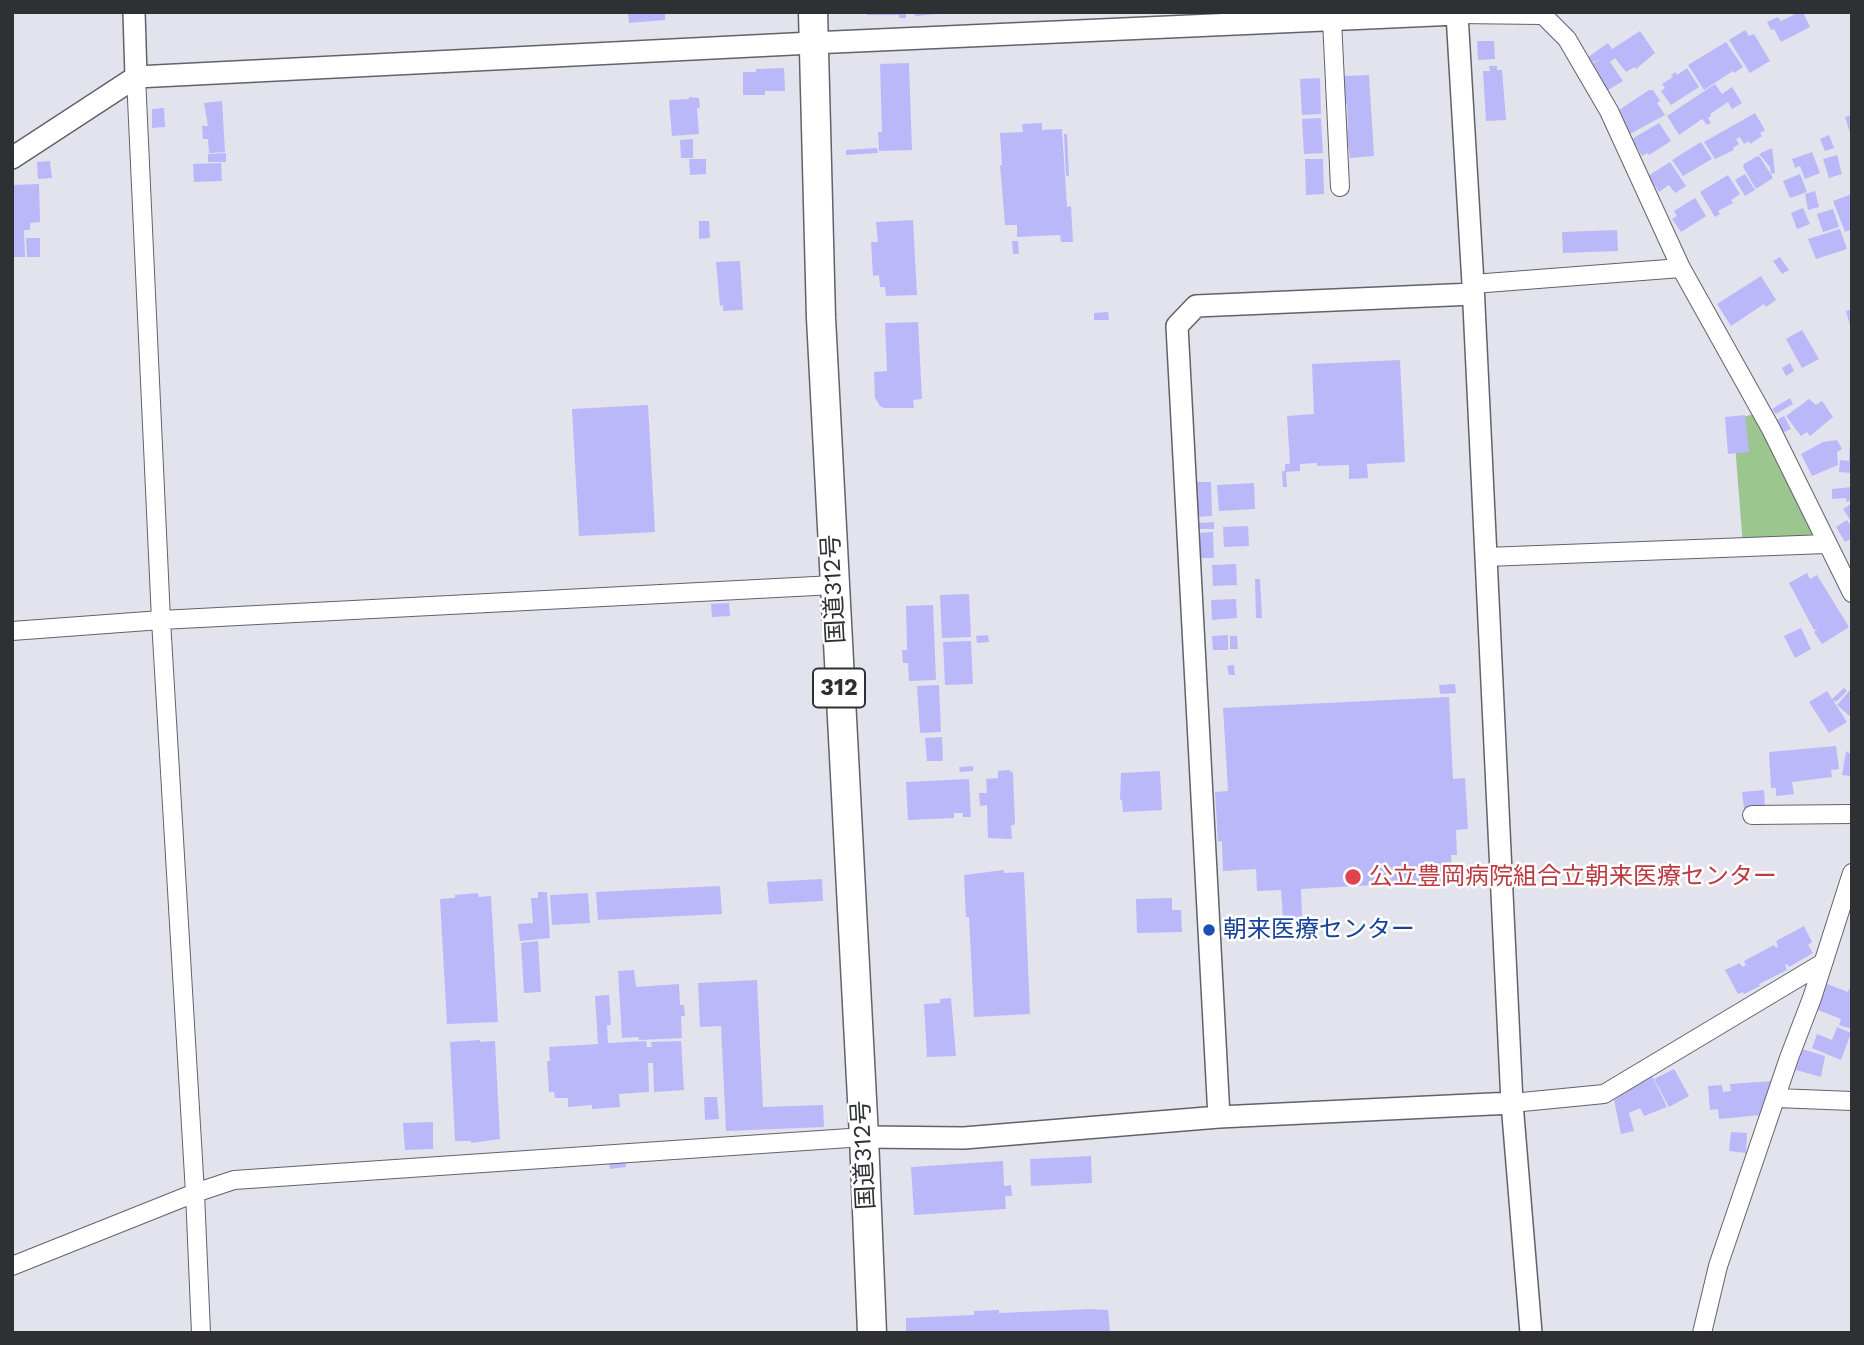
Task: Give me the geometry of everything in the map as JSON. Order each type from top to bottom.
[{"type":"highway","name":"国道312号","points":[[813,12],[821,331],[872,1333]]},
{"type":"street","points":[[134,12],[161,620],[201,1333]]},
{"type":"street","points":[[12,158],[136,77],[1457,13],[1541,13],[1567,38],[1609,111],[1682,268],[1772,429],[1852,593]]},
{"type":"street","points":[[1457,13],[1512,1103],[1531,1333]]},
{"type":"street","points":[[1332,20],[1340,187]]},
{"type":"street","points":[[1219,1117],[1177,326],[1196,306],[1473,289],[1682,268]]},
{"type":"street","points":[[1486,557],[1826,544]]},
{"type":"street","points":[[12,631],[161,620],[834,585]]},
{"type":"street","points":[[1752,816],[1852,814]]},
{"type":"street","points":[[1702,1333],[1718,1266],[1812,998],[1852,873]]},
{"type":"street","points":[[12,1266],[233,1180],[864,1138],[964,1138],[1219,1117],[1512,1103],[1604,1094],[1821,964]]},
{"type":"street","points":[[1776,1098],[1852,1101]]},
{"type":"green space","points":[[1755,414],[1826,544],[1743,546],[1733,419]]},
{"type":"building","points":[[628,12],[665,12],[665,20],[629,23]]},
{"type":"building","points":[[867,12],[906,12],[906,18],[899,18],[899,15],[867,15]]},
{"type":"building","points":[[915,12],[938,12],[938,14],[915,16]]},
{"type":"building","points":[[1803,12],[1810,27],[1781,42],[1767,22],[1778,17],[1781,21]]},
{"type":"building","points":[[1745,30],[1749,36],[1754,34],[1770,61],[1750,73],[1729,40]]},
{"type":"building","points":[[1640,31],[1655,53],[1636,69],[1635,67],[1626,72],[1615,58],[1610,62],[1623,81],[1605,92],[1589,66],[1602,58],[1588,65],[1584,60],[1608,43],[1612,49]]},
{"type":"building","points":[[1477,41],[1494,41],[1495,59],[1478,60]]},
{"type":"building","points":[[1726,42],[1743,67],[1704,90],[1688,65]]},
{"type":"building","points":[[909,63],[912,150],[879,151],[878,132],[882,132],[880,64]]},
{"type":"building","points":[[1489,66],[1497,66],[1497,70],[1502,70],[1506,120],[1486,121],[1483,71],[1490,71]]},
{"type":"building","points":[[784,68],[785,91],[743,95],[743,72]]},
{"type":"building","points":[[1687,68],[1699,87],[1671,105],[1661,91],[1665,88],[1662,84],[1673,77],[1671,75],[1676,72],[1677,75]]},
{"type":"building","points":[[1369,75],[1374,156],[1350,158],[1346,130],[1347,104],[1344,104],[1345,76]]},
{"type":"building","points":[[1320,78],[1321,114],[1302,115],[1300,79]]},
{"type":"building","points":[[1715,84],[1722,94],[1732,87],[1742,103],[1732,109],[1728,102],[1710,114],[1708,118],[1711,123],[1707,125],[1702,119],[1679,135],[1667,116]]},
{"type":"building","points":[[1653,90],[1665,115],[1630,134],[1616,112]]},
{"type":"building","points":[[699,98],[699,134],[672,136],[669,100]]},
{"type":"building","points":[[222,101],[225,152],[209,153],[208,139],[203,139],[202,126],[208,126],[204,103]]},
{"type":"building","points":[[164,108],[165,127],[152,128],[152,109]]},
{"type":"building","points":[[1755,113],[1765,130],[1760,133],[1762,136],[1750,144],[1749,141],[1744,144],[1740,137],[1736,139],[1739,144],[1734,150],[1715,159],[1704,142]]},
{"type":"building","points":[[1852,115],[1852,136],[1851,136],[1845,117]]},
{"type":"building","points":[[1321,118],[1323,153],[1304,154],[1302,119]]},
{"type":"building","points":[[1042,123],[1042,130],[1062,129],[1067,207],[1071,206],[1073,242],[1061,242],[1060,235],[1017,237],[1017,225],[1005,225],[1000,133],[1023,132],[1022,124]]},
{"type":"building","points":[[1659,123],[1671,141],[1649,155],[1647,153],[1642,156],[1632,139]]},
{"type":"building","points":[[1064,134],[1067,134],[1069,176],[1066,176]]},
{"type":"building","points":[[1829,135],[1834,148],[1825,151],[1820,139]]},
{"type":"building","points":[[693,139],[693,158],[681,158],[680,140]]},
{"type":"building","points":[[1701,142],[1712,159],[1683,176],[1672,160]]},
{"type":"building","points":[[877,148],[878,153],[846,155],[846,150]]},
{"type":"building","points":[[1772,148],[1775,173],[1771,174],[1770,167],[1759,154]]},
{"type":"building","points":[[1812,152],[1820,173],[1805,179],[1800,166],[1795,168],[1792,159]]},
{"type":"building","points":[[226,153],[226,162],[208,162],[208,154]]},
{"type":"building","points":[[1837,155],[1842,174],[1829,178],[1823,159]]},
{"type":"building","points":[[1757,156],[1773,178],[1756,189],[1743,167]]},
{"type":"building","points":[[689,159],[706,159],[706,174],[690,175]]},
{"type":"building","points":[[1305,159],[1323,159],[1324,194],[1306,195]]},
{"type":"building","points":[[50,161],[52,178],[38,179],[37,162]]},
{"type":"building","points":[[1670,162],[1686,186],[1675,193],[1669,185],[1659,192],[1648,176]]},
{"type":"building","points":[[221,163],[222,181],[194,182],[193,164]]},
{"type":"building","points":[[1745,174],[1755,190],[1745,196],[1735,180]]},
{"type":"building","points":[[1800,174],[1807,192],[1790,198],[1783,181]]},
{"type":"building","points":[[1728,175],[1740,194],[1731,200],[1733,203],[1718,211],[1720,214],[1715,217],[1700,192]]},
{"type":"building","points":[[39,184],[40,222],[30,223],[30,230],[24,230],[25,257],[12,257],[12,185]]},
{"type":"building","points":[[1815,191],[1819,207],[1808,210],[1805,194]]},
{"type":"building","points":[[1852,194],[1852,229],[1845,232],[1833,201]]},
{"type":"building","points":[[1695,198],[1706,216],[1681,232],[1672,219],[1677,216],[1674,211]]},
{"type":"building","points":[[1803,208],[1810,224],[1797,229],[1791,213]]},
{"type":"building","points":[[1833,209],[1839,227],[1823,232],[1817,214]]},
{"type":"building","points":[[913,220],[917,295],[886,296],[885,287],[880,287],[879,275],[873,276],[871,242],[878,242],[876,222]]},
{"type":"building","points":[[699,221],[709,221],[710,238],[699,239]]},
{"type":"building","points":[[1840,229],[1847,249],[1816,259],[1808,239]]},
{"type":"building","points":[[1617,230],[1618,251],[1563,253],[1562,232]]},
{"type":"building","points":[[26,238],[40,238],[40,257],[27,257]]},
{"type":"building","points":[[1012,241],[1018,241],[1019,254],[1013,254]]},
{"type":"building","points":[[1780,257],[1789,270],[1782,274],[1773,261]]},
{"type":"building","points":[[740,261],[743,310],[723,311],[723,305],[720,306],[716,262]]},
{"type":"building","points":[[1761,276],[1776,300],[1766,307],[1764,304],[1731,326],[1717,304]]},
{"type":"building","points":[[1852,309],[1852,329],[1851,329],[1846,311]]},
{"type":"building","points":[[1108,312],[1109,320],[1094,320],[1094,313]]},
{"type":"building","points":[[918,322],[922,399],[913,400],[914,408],[884,408],[875,398],[874,372],[887,371],[885,323]]},
{"type":"building","points":[[1802,330],[1819,359],[1802,368],[1786,339]]},
{"type":"building","points":[[1400,360],[1405,462],[1367,464],[1368,478],[1349,479],[1349,465],[1300,464],[1300,471],[1286,472],[1287,487],[1283,487],[1282,471],[1285,471],[1285,464],[1290,464],[1287,416],[1314,414],[1312,364]]},
{"type":"building","points":[[1790,363],[1794,371],[1786,376],[1782,368]]},
{"type":"building","points":[[1790,398],[1793,404],[1776,414],[1772,409]]},
{"type":"building","points":[[1809,399],[1816,405],[1822,401],[1833,417],[1810,436],[1807,432],[1801,436],[1786,416]]},
{"type":"building","points":[[648,405],[655,532],[579,536],[572,409]]},
{"type":"building","points":[[1745,415],[1749,452],[1728,454],[1725,417]]},
{"type":"building","points":[[1784,416],[1791,429],[1782,433],[1775,421]]},
{"type":"building","points":[[1850,436],[1852,473],[1839,472],[1840,460],[1849,461]]},
{"type":"building","points":[[1837,440],[1842,449],[1837,452],[1838,465],[1812,476],[1801,454],[1823,442]]},
{"type":"building","points":[[1195,482],[1211,482],[1212,516],[1196,517]]},
{"type":"building","points":[[1254,483],[1255,509],[1219,511],[1217,485]]},
{"type":"building","points":[[1852,487],[1851,500],[1846,502],[1846,498],[1832,499],[1832,489]]},
{"type":"building","points":[[1852,503],[1852,523],[1843,509]]},
{"type":"building","points":[[1847,520],[1852,528],[1852,538],[1845,542],[1836,527]]},
{"type":"building","points":[[1214,522],[1214,529],[1200,529],[1199,523]]},
{"type":"building","points":[[1248,526],[1249,546],[1224,547],[1223,527]]},
{"type":"building","points":[[1213,532],[1214,558],[1199,558],[1198,533]]},
{"type":"building","points":[[1236,564],[1237,585],[1213,586],[1212,565]]},
{"type":"building","points":[[1807,573],[1810,579],[1817,575],[1849,627],[1822,644],[1814,632],[1818,628],[1814,630],[1789,583]]},
{"type":"building","points":[[1255,579],[1260,579],[1262,618],[1256,618]]},
{"type":"building","points":[[969,594],[971,637],[942,638],[940,595]]},
{"type":"building","points":[[1236,599],[1237,618],[1212,620],[1211,600]]},
{"type":"building","points":[[729,603],[730,616],[712,617],[711,604]]},
{"type":"building","points":[[933,605],[936,680],[909,681],[908,663],[903,663],[902,650],[907,650],[906,606]]},
{"type":"building","points":[[1801,628],[1811,649],[1795,658],[1784,636]]},
{"type":"building","points":[[988,635],[989,642],[977,643],[976,636]]},
{"type":"building","points":[[1228,635],[1228,650],[1213,650],[1212,636]]},
{"type":"building","points":[[1230,636],[1237,636],[1238,649],[1230,649]]},
{"type":"building","points":[[971,641],[973,684],[945,685],[943,642]]},
{"type":"building","points":[[1234,665],[1235,675],[1229,675],[1227,666]]},
{"type":"building","points":[[1455,684],[1456,693],[1440,694],[1439,685]]},
{"type":"building","points":[[939,685],[941,732],[920,733],[917,686]]},
{"type":"building","points":[[1844,688],[1847,691],[1836,702],[1832,699]]},
{"type":"building","points":[[1852,688],[1852,718],[1837,705]]},
{"type":"building","points":[[1827,691],[1847,722],[1829,733],[1809,702]]},
{"type":"building","points":[[1449,697],[1453,779],[1465,778],[1468,829],[1456,830],[1457,855],[1451,855],[1452,881],[1301,889],[1302,917],[1283,918],[1281,890],[1257,891],[1256,869],[1223,871],[1215,792],[1228,791],[1223,708]]},
{"type":"building","points":[[942,737],[943,761],[927,761],[925,738]]},
{"type":"building","points":[[1836,746],[1839,769],[1831,770],[1832,777],[1792,782],[1794,794],[1776,796],[1776,788],[1771,788],[1769,752]]},
{"type":"building","points":[[1846,751],[1852,755],[1852,776],[1842,775]]},
{"type":"building","points":[[973,766],[973,771],[960,772],[959,767]]},
{"type":"building","points":[[1009,770],[1013,773],[1015,824],[1011,826],[1012,839],[988,838],[987,805],[980,806],[979,793],[987,793],[986,779],[998,778],[998,771]]},
{"type":"building","points":[[1160,771],[1162,810],[1123,812],[1120,800],[1121,773]]},
{"type":"building","points":[[969,779],[971,817],[954,813],[954,818],[908,820],[906,782]]},
{"type":"building","points":[[1764,790],[1765,807],[1744,808],[1742,792]]},
{"type":"building","points":[[1004,870],[1004,873],[1024,872],[1030,1014],[974,1017],[964,875]]},
{"type":"building","points":[[822,879],[823,901],[769,904],[767,882]]},
{"type":"building","points":[[720,886],[722,914],[598,920],[596,892]]},
{"type":"building","points":[[538,892],[547,892],[550,938],[520,941],[518,924],[533,923],[531,898],[538,898]]},
{"type":"building","points":[[478,893],[479,897],[491,896],[498,1022],[447,1024],[440,899]]},
{"type":"building","points":[[588,893],[590,923],[552,925],[550,895]]},
{"type":"building","points":[[1172,898],[1172,910],[1181,910],[1182,932],[1137,933],[1136,899]]},
{"type":"building","points":[[1804,926],[1812,942],[1808,945],[1813,953],[1789,967],[1785,965],[1787,970],[1759,984],[1760,986],[1738,994],[1725,970],[1740,963],[1742,967],[1746,965],[1744,961],[1774,945],[1776,948],[1776,941]]},
{"type":"building","points":[[538,941],[541,992],[524,993],[521,943]]},
{"type":"building","points":[[634,970],[636,987],[679,984],[680,1005],[684,1005],[685,1016],[681,1016],[682,1038],[622,1038],[618,971]]},
{"type":"building","points":[[757,980],[763,1107],[823,1105],[824,1127],[726,1131],[721,1026],[700,1027],[698,983]]},
{"type":"building","points":[[1822,982],[1848,992],[1849,989],[1852,990],[1852,1029],[1839,1025],[1841,1019],[1813,1008]]},
{"type":"building","points":[[609,995],[611,1025],[607,1025],[608,1043],[646,1041],[647,1047],[652,1047],[651,1042],[681,1041],[684,1090],[654,1092],[653,1063],[648,1063],[649,1092],[619,1094],[620,1107],[568,1107],[568,1098],[555,1098],[554,1092],[549,1092],[549,1047],[598,1044],[595,996]]},
{"type":"building","points":[[951,998],[956,1056],[927,1057],[924,1004],[940,1003],[940,999]]},
{"type":"building","points":[[1837,1027],[1851,1033],[1841,1060],[1812,1048],[1817,1034],[1832,1040]]},
{"type":"building","points":[[495,1041],[500,1139],[471,1143],[455,1141],[450,1042]]},
{"type":"building","points":[[1802,1049],[1825,1056],[1821,1077],[1796,1070]]},
{"type":"building","points":[[1674,1069],[1689,1096],[1669,1107],[1654,1079]]},
{"type":"building","points":[[1646,1076],[1647,1079],[1652,1076],[1667,1107],[1644,1116],[1640,1108],[1629,1113],[1634,1131],[1621,1134],[1614,1100]]},
{"type":"building","points":[[1772,1081],[1761,1115],[1719,1119],[1718,1109],[1710,1110],[1708,1086],[1722,1085],[1723,1092],[1731,1091],[1730,1084]]},
{"type":"building","points":[[704,1097],[717,1097],[719,1119],[705,1120]]},
{"type":"building","points":[[433,1122],[433,1149],[405,1150],[403,1123]]},
{"type":"building","points":[[1731,1132],[1747,1133],[1746,1153],[1729,1151]]},
{"type":"building","points":[[1091,1156],[1092,1183],[1031,1186],[1030,1159]]},
{"type":"building","points":[[625,1159],[626,1167],[610,1169],[609,1160]]},
{"type":"building","points":[[1003,1161],[1004,1186],[1011,1185],[1012,1196],[1005,1196],[1006,1209],[914,1215],[911,1167]]},
{"type":"building","points":[[999,1310],[999,1313],[1108,1310],[1110,1333],[906,1333],[906,1318],[974,1315],[974,1311]]},
{"type":"place","name":"公立豊岡病院組合立朝来医療センター","points":[[1353,877]]},
{"type":"place","name":"朝来医療センター","points":[[1209,930]]}]
